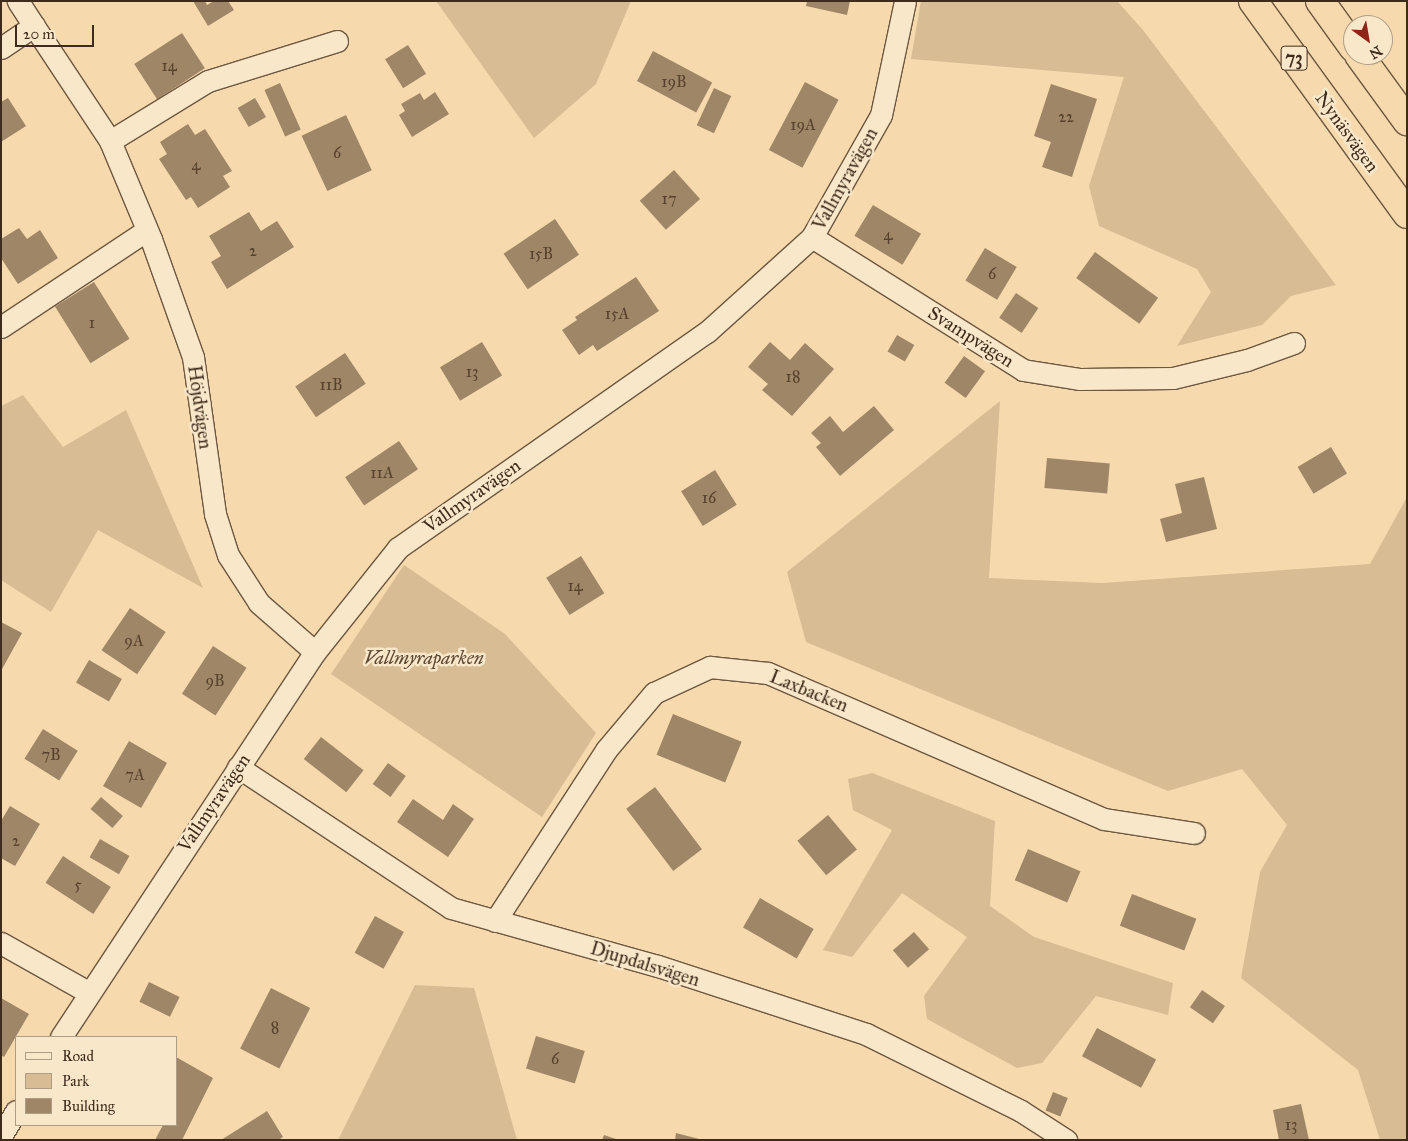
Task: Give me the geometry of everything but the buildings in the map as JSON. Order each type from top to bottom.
[{"type":"highway","points":[[1240,1],[1334,114]]},
{"type":"highway","name":"Nynäsvägen","points":[[1253,1],[1407,214]]},
{"type":"highway","points":[[1320,1],[1343,33]]},
{"type":"highway","points":[[1366,65],[1407,121]]},
{"type":"street","name":"Höjdvägen","points":[[18,1],[110,141],[147,230],[193,357],[215,514],[228,555],[259,603],[315,652]]},
{"type":"street","name":"Vallmyravägen","points":[[62,1036],[88,992],[315,652],[398,548],[707,332],[812,237],[881,114],[905,1]]},
{"type":"street","points":[[1,48],[34,26]]},
{"type":"street","points":[[110,141],[208,81],[337,40]]},
{"type":"street","points":[[1,327],[147,230]]},
{"type":"street","name":"Svampvägen","points":[[812,237],[1023,370],[1080,379],[1173,378],[1247,360],[1294,343]]},
{"type":"street","name":"Laxbacken","points":[[495,921],[606,750],[654,692],[710,667],[768,672],[1104,819],[1194,833]]},
{"type":"street","name":"Djupdalsvägen","points":[[238,767],[451,908],[658,966],[866,1034],[1021,1111],[1066,1140]]},
{"type":"street","points":[[1,943],[88,992]]},
{"type":"street","points":[[1,1136],[15,1113]]},
{"type":"green space","points":[[436,1],[631,1],[596,84],[534,138]]},
{"type":"green space","points":[[921,1],[1117,1],[1143,30],[1336,285],[1291,296],[1262,325],[1177,346],[1211,292],[1197,269],[1099,226],[1089,186],[1124,77],[911,59]]},
{"type":"green space","points":[[23,395],[63,447],[126,410],[203,588],[98,530],[51,612],[1,580],[1,406]]},
{"type":"green space","points":[[1000,401],[989,578],[1102,583],[1370,564],[1407,497],[1407,1140],[1380,1140],[1358,1070],[1241,978],[1260,872],[1287,825],[1242,769],[1168,791],[806,642],[787,572]]},
{"type":"green space","name":"Vallmyraparken","points":[[404,565],[505,634],[596,733],[542,817],[331,674]]},
{"type":"green space","points":[[872,773],[995,821],[990,906],[1034,937],[1173,983],[1168,1015],[1096,996],[1042,1063],[1017,1068],[927,1019],[924,996],[967,937],[902,893],[852,957],[823,950],[892,830],[853,810],[848,779]]},
{"type":"green space","points":[[415,985],[474,988],[517,1140],[338,1140]]}]
